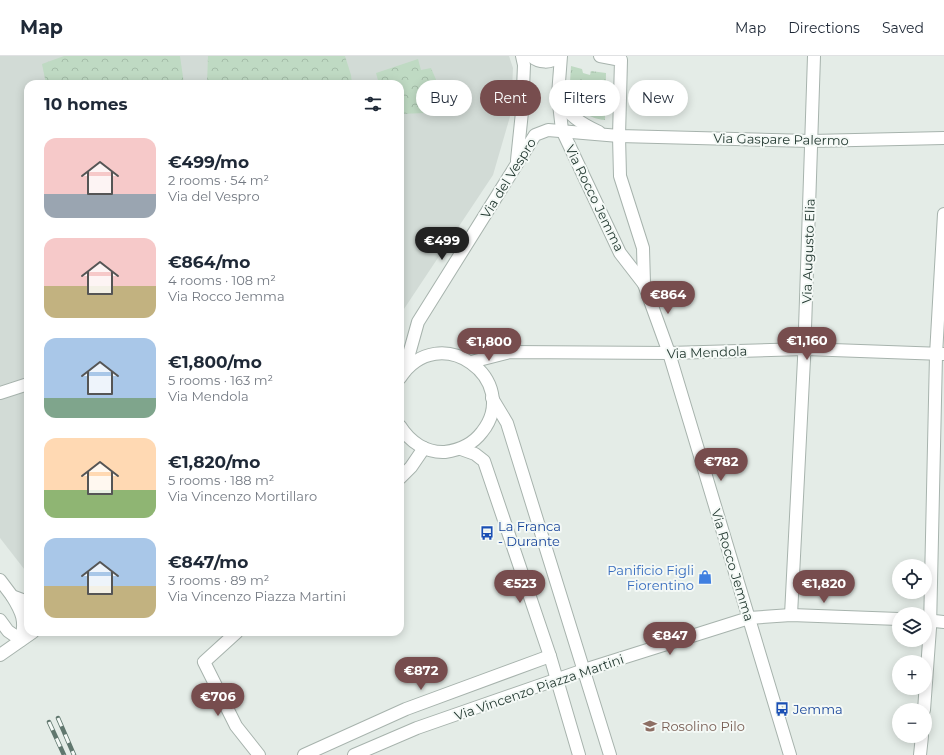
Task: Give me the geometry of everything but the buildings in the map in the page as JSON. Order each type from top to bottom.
[{"type":"street","points":[[516,166],[522,112],[524,65],[522,56]]},
{"type":"street","points":[[532,56],[535,59],[544,62],[554,60],[558,56]]},
{"type":"street","points":[[559,80],[561,56]]},
{"type":"street","name":"Via Rocco Jemma","points":[[600,56],[622,60],[619,136],[620,176],[643,248],[644,284]]},
{"type":"street","name":"Via Augusto Elia","points":[[791,615],[804,349],[814,56]]},
{"type":"street","points":[[560,116],[562,130]]},
{"type":"street","points":[[572,116],[586,126],[605,135]]},
{"type":"street","name":"Via del Vespro","points":[[404,366],[418,322],[535,135],[548,130],[562,130],[605,135]]},
{"type":"street","name":"Via Rocco Jemma","points":[[562,130],[620,253],[644,284],[669,353],[790,755]]},
{"type":"street","name":"Via Gaspare Palermo","points":[[605,135],[812,141],[944,138]]},
{"type":"street","points":[[929,607],[940,355],[944,214]]},
{"type":"street","name":"Via Mendola","points":[[471,362],[510,352],[669,353],[804,349],[940,355]]},
{"type":"street","points":[[404,372],[418,360],[436,354],[445,353],[454,355],[471,362],[478,368],[488,382],[492,398],[490,420],[485,429],[474,441],[461,449],[442,452],[424,448],[413,441],[404,432]]},
{"type":"street","points":[[0,393],[24,385]]},
{"type":"street","points":[[492,398],[508,423],[610,755]]},
{"type":"street","points":[[404,474],[411,467],[424,448]]},
{"type":"street","points":[[461,449],[475,454],[484,461],[550,656],[579,755]]},
{"type":"street","points":[[0,580],[18,606],[24,623],[21,640]]},
{"type":"street","points":[[12,596],[24,600]]},
{"type":"street","name":"Via Vincenzo Piazza Martini","points":[[354,755],[417,728],[557,681],[584,670],[750,618],[791,615],[892,619]]},
{"type":"street","points":[[0,620],[8,631],[21,640]]},
{"type":"street","points":[[932,621],[944,622]]},
{"type":"street","points":[[0,655],[27,636]]},
{"type":"street","points":[[233,636],[204,662],[236,726],[259,755]]},
{"type":"street","points":[[924,703],[927,647]]},
{"type":"street","name":"Via Vincenzo Piazza Martini","points":[[304,755],[406,709],[550,656]]},
{"type":"street","points":[[920,755],[921,743]]},
{"type":"shaded area","points":[[0,56],[509,56],[513,68],[512,80],[480,80],[480,116],[510,116],[493,175],[404,309],[404,80],[24,80],[24,569],[0,538]]},
{"type":"green space","points":[[64,56],[180,56],[183,80],[45,80],[42,64]]},
{"type":"green space","points":[[208,56],[345,56],[352,80],[207,80]]},
{"type":"green space","points":[[418,59],[421,70],[431,68],[436,80],[416,80],[416,113],[404,114],[404,80],[378,80],[376,73]]},
{"type":"green space","points":[[571,66],[582,69],[583,73],[590,75],[591,71],[606,73],[606,80],[570,80]]},
{"type":"green space","points":[[590,116],[605,116],[605,120],[599,119]]},
{"type":"railway","points":[[58,718],[74,755]]},
{"type":"railway","points":[[49,722],[64,755]]},
{"type":"place","name":"La Franca - Durante","points":[[487,533]]},
{"type":"place","name":"Panificio Figli Fiorentino","points":[[705,577]]},
{"type":"place","name":"Jemma","points":[[782,709]]},
{"type":"place","name":"Rosolino Pilo","points":[[650,726]]}]
